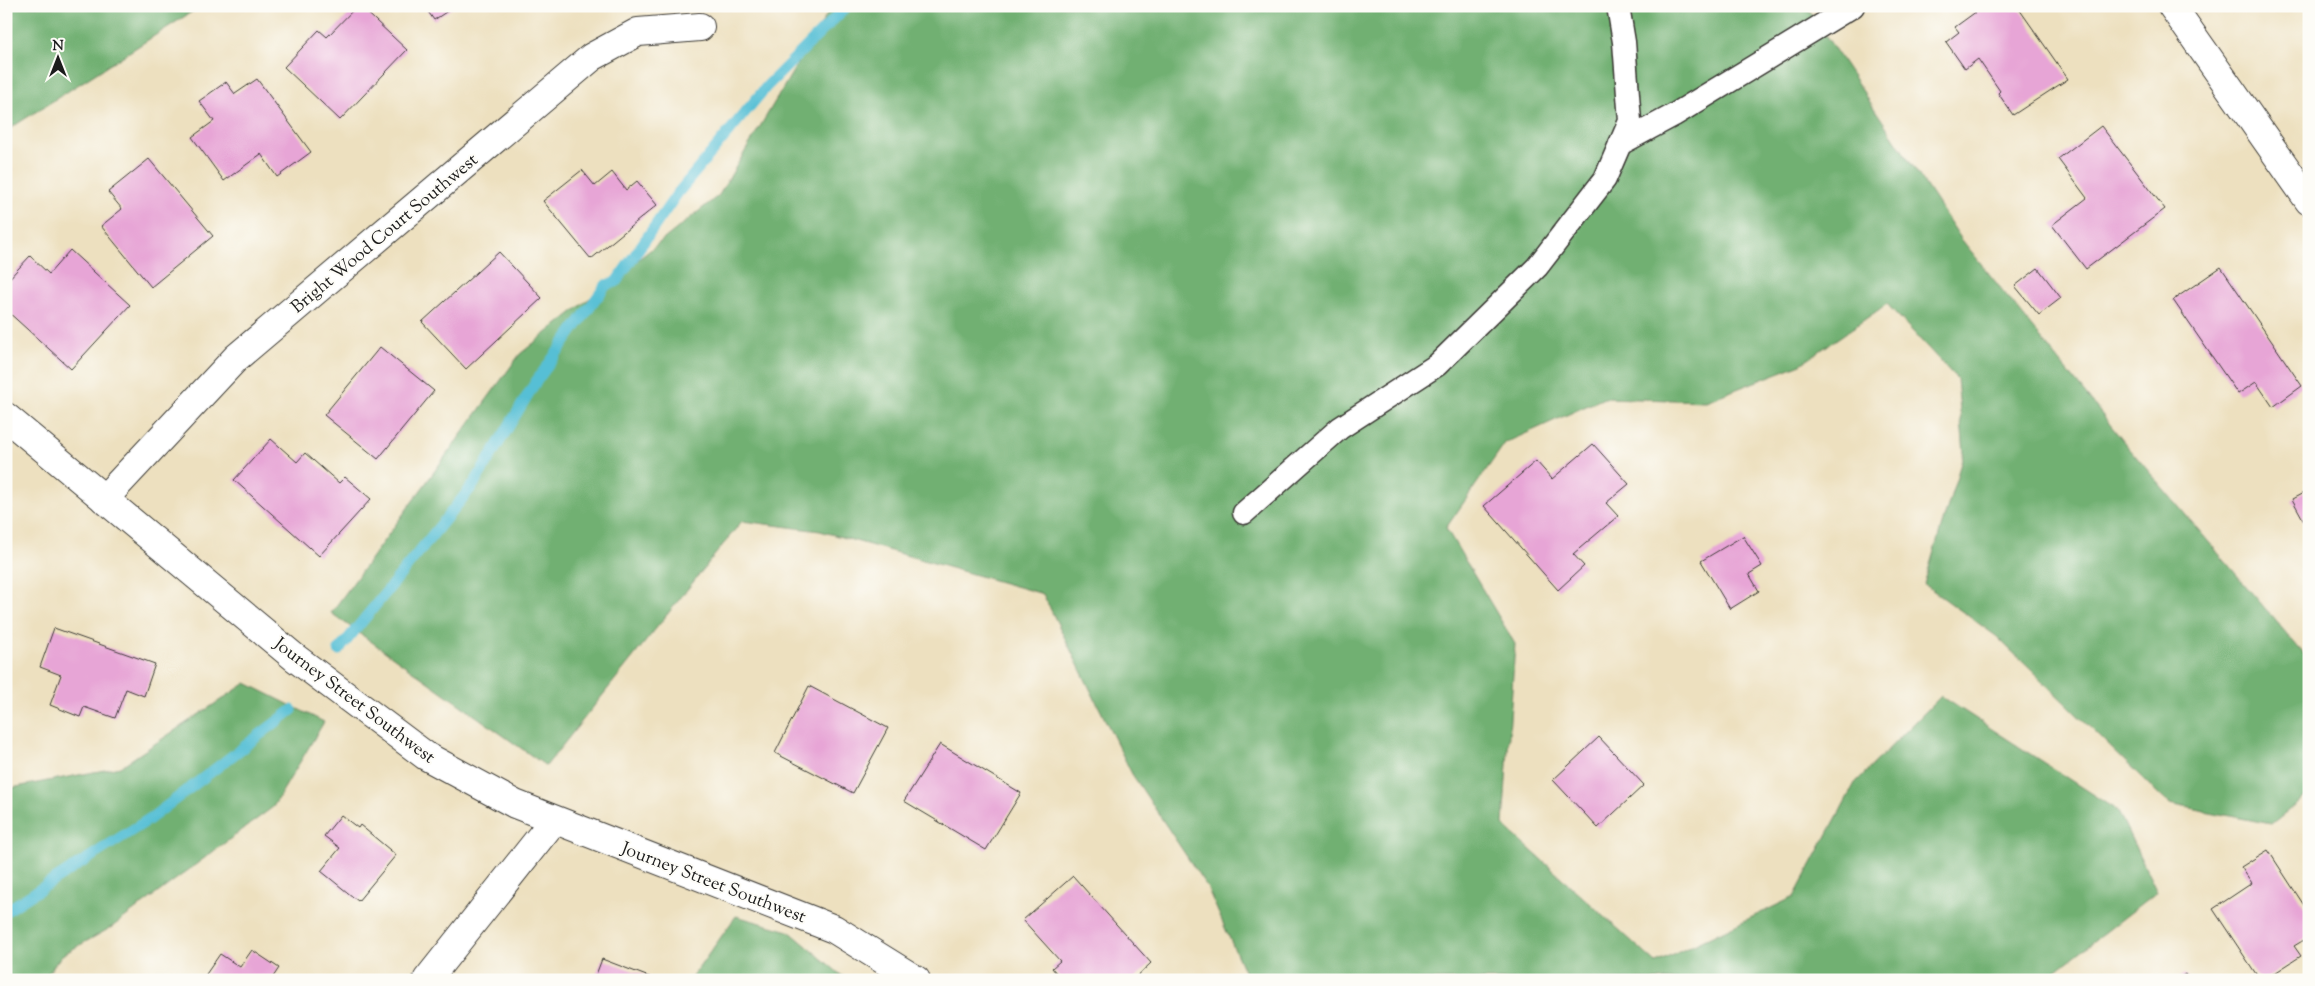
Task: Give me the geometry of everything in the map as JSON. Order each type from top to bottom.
[{"type":"street","points":[[2172,6],[2309,201]]},
{"type":"street","name":"Bright Wood Court Southwest","points":[[104,499],[236,358],[592,57],[638,32],[700,27]]},
{"type":"street","name":"Journey Street Southwest","points":[[6,417],[294,657],[426,756],[515,804],[834,929],[916,980]]},
{"type":"street","points":[[427,980],[554,820]]},
{"type":"lane","points":[[1244,513],[1340,428],[1437,365],[1537,268],[1606,178],[1630,121],[1624,42],[1618,6]]},
{"type":"lane","points":[[1620,144],[1674,115],[1854,6]]},
{"type":"green space","points":[[6,6],[201,6],[6,131]]},
{"type":"green space","points":[[832,6],[1806,6],[1962,240],[2128,447],[2309,660],[2309,794],[2271,824],[2169,804],[1996,636],[1924,584],[1964,453],[1957,379],[1887,304],[1801,364],[1706,401],[1604,398],[1505,443],[1446,528],[1515,644],[1503,825],[1656,963],[1794,897],[1855,783],[1941,696],[2118,811],[2157,892],[2044,980],[1248,980],[1207,887],[1132,774],[1043,594],[820,531],[742,521],[546,766],[331,613],[520,354],[719,195]]},
{"type":"green space","points":[[246,683],[324,722],[273,807],[112,927],[62,955],[43,980],[6,980],[6,789],[120,767]]},
{"type":"green space","points":[[736,916],[789,931],[847,980],[690,980]]},
{"type":"building","points":[[357,6],[360,6],[407,50],[340,120],[284,67],[319,30],[327,37]]},
{"type":"building","points":[[424,6],[455,6],[434,20]]},
{"type":"building","points":[[1984,6],[2017,6],[2068,79],[2013,115],[1998,93],[2000,91],[1978,59],[1965,69],[1946,42],[1959,32],[1955,27]]},
{"type":"building","points":[[257,79],[311,152],[277,177],[261,154],[224,181],[192,137],[214,121],[199,101],[226,82],[235,94]]},
{"type":"building","points":[[2101,126],[2165,209],[2086,269],[2052,225],[2087,198],[2058,159]]},
{"type":"building","points":[[149,159],[213,236],[151,287],[101,226],[122,209],[108,192]]},
{"type":"building","points":[[582,170],[595,186],[612,172],[626,190],[637,181],[657,205],[591,259],[543,201]]},
{"type":"building","points":[[70,250],[130,305],[71,369],[6,310],[6,282],[30,256],[49,274]]},
{"type":"building","points":[[499,252],[542,298],[466,369],[422,322]]},
{"type":"building","points":[[2221,267],[2302,386],[2273,407],[2256,382],[2238,394],[2173,300]]},
{"type":"building","points":[[2038,268],[2061,298],[2039,315],[2015,286]]},
{"type":"building","points":[[380,347],[434,391],[378,459],[324,415]]},
{"type":"building","points":[[271,439],[297,462],[305,453],[339,483],[345,477],[371,499],[319,556],[234,480]]},
{"type":"building","points":[[1593,444],[1629,484],[1606,503],[1618,516],[1573,554],[1584,566],[1558,590],[1484,506],[1536,461],[1552,479]]},
{"type":"building","points":[[2309,490],[2309,530],[2292,499]]},
{"type":"building","points":[[1743,536],[1762,566],[1749,574],[1759,591],[1730,609],[1701,561]]},
{"type":"building","points":[[54,628],[155,664],[144,696],[126,689],[115,718],[84,707],[80,717],[50,705],[61,675],[40,667]]},
{"type":"building","points":[[809,686],[888,728],[853,793],[775,753]]},
{"type":"building","points":[[1599,737],[1644,785],[1598,828],[1553,780]]},
{"type":"building","points":[[940,744],[1021,793],[986,850],[904,801]]},
{"type":"building","points":[[341,815],[358,828],[360,825],[396,855],[358,901],[321,871],[340,848],[324,836]]},
{"type":"building","points":[[2268,850],[2309,913],[2309,937],[2294,946],[2301,956],[2264,980],[2260,980],[2213,909],[2252,883],[2241,867]]},
{"type":"building","points":[[1073,876],[1151,963],[1133,980],[1099,980],[1098,978],[1095,980],[1062,980],[1052,968],[1060,961],[1023,920]]},
{"type":"building","points":[[252,950],[279,968],[271,980],[202,980],[220,954],[240,967]]},
{"type":"building","points":[[602,959],[657,980],[594,980]]},
{"type":"building","points":[[2185,974],[2190,980],[2177,980]]},
{"type":"waterway","points":[[339,650],[474,484],[535,383],[606,285],[616,282],[677,194],[767,86],[847,6]]},
{"type":"waterway","points":[[6,911],[151,818],[292,710]]}]
